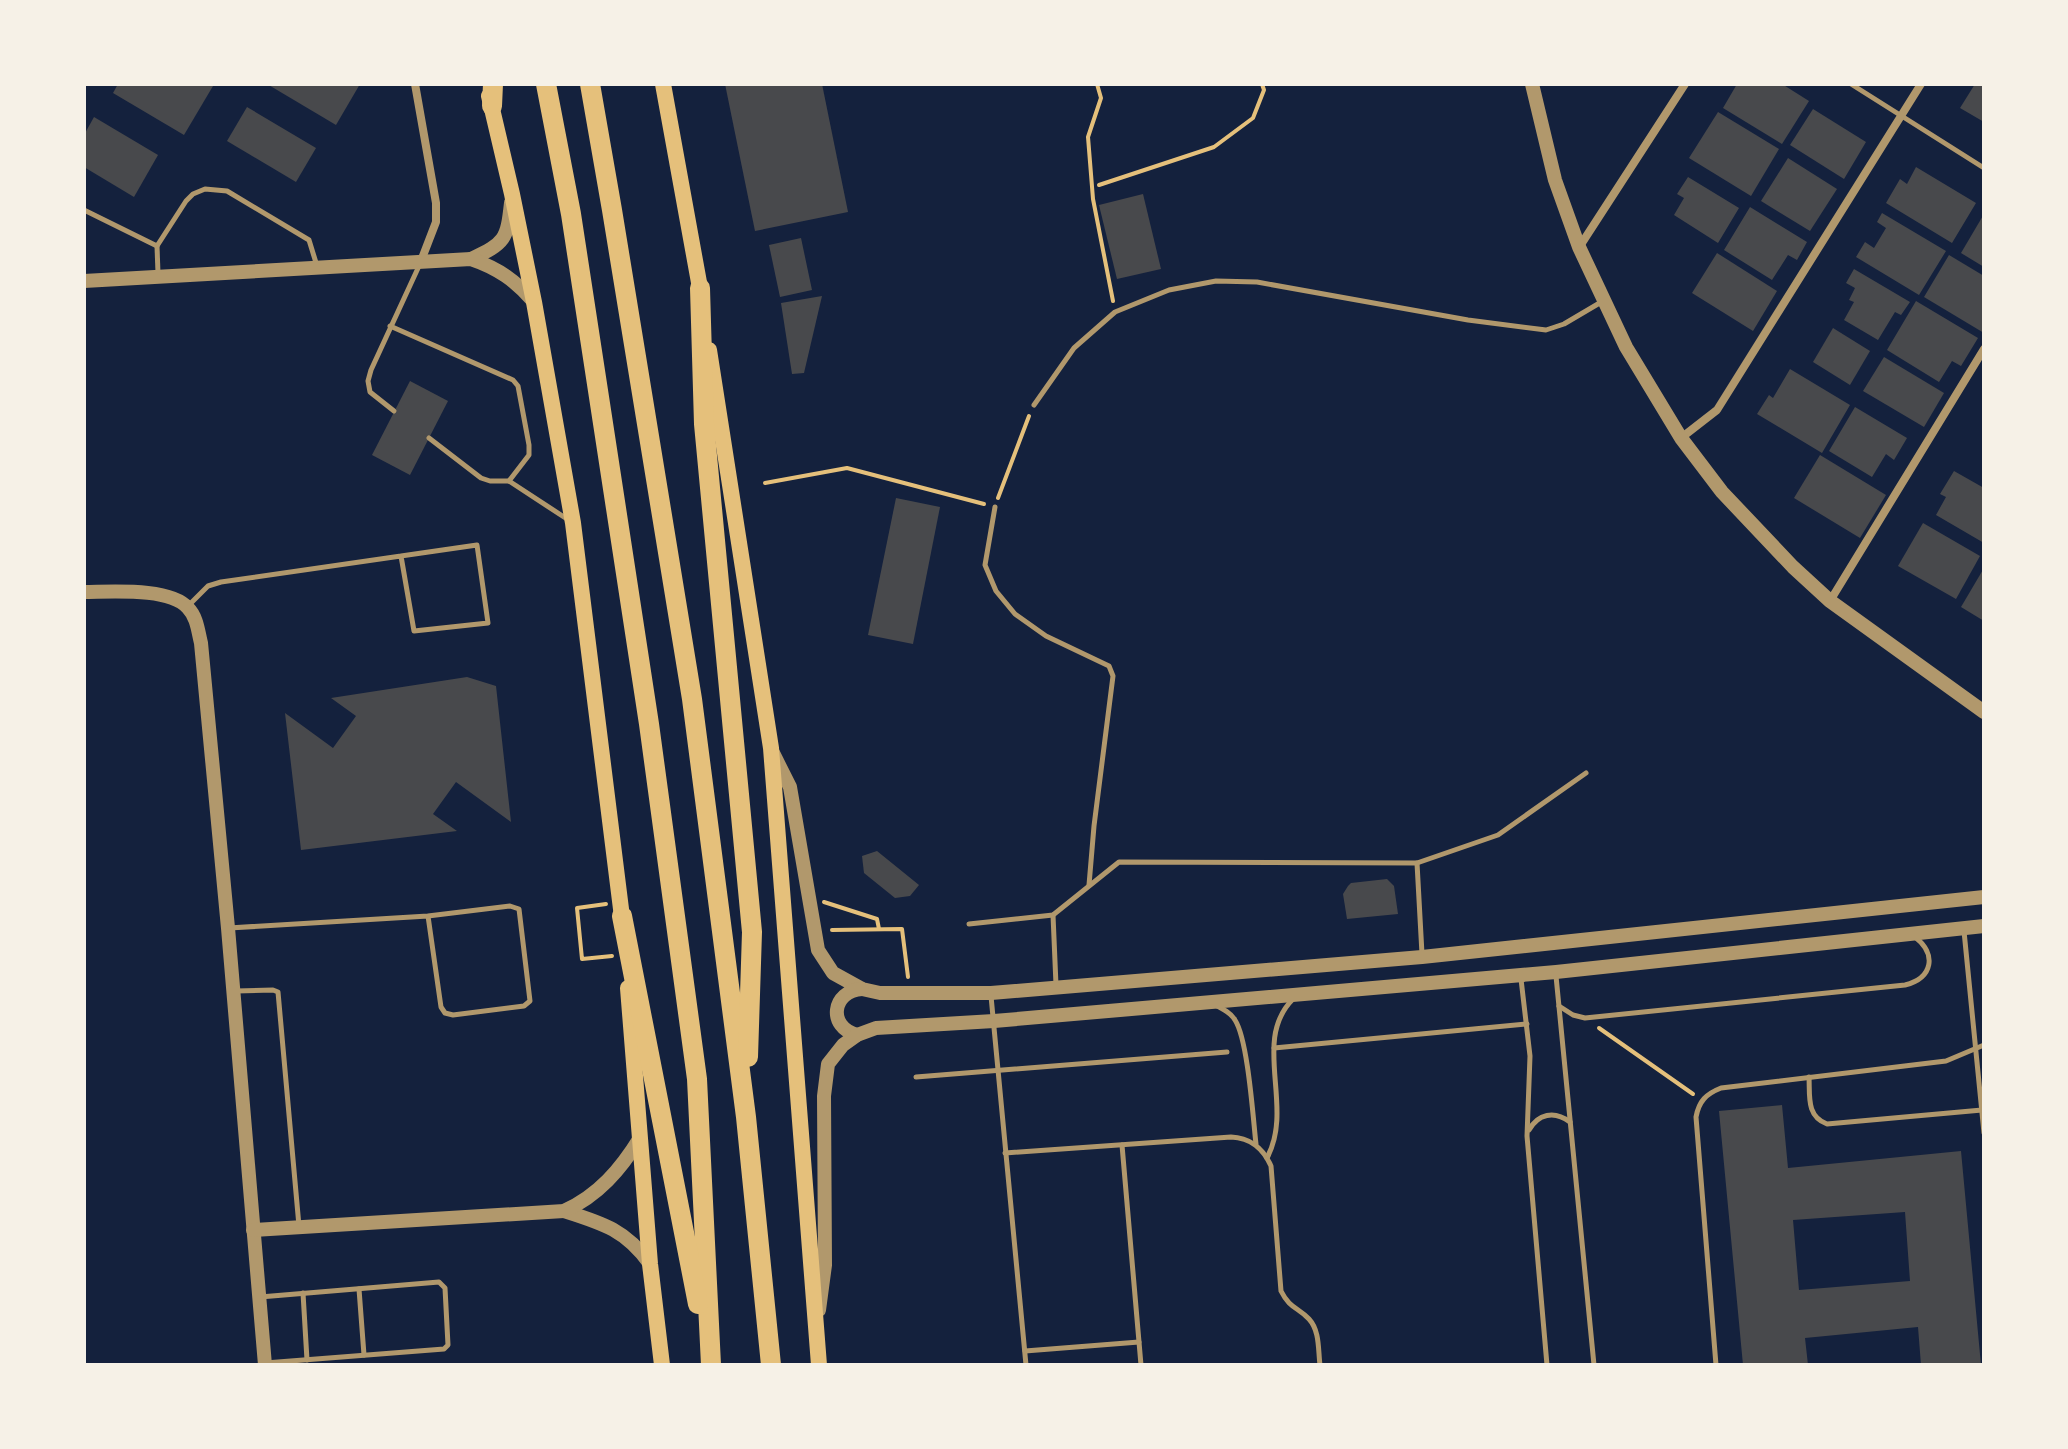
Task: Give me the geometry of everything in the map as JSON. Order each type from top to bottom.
[{"type":"highway","points":[[492,106],[493,84]]},
{"type":"highway","points":[[546,84],[571,214],[646,709],[697,1079],[710,1365]]},
{"type":"highway","points":[[590,84],[692,699],[746,1117],[771,1365]]},
{"type":"highway","points":[[700,288],[704,424],[752,932],[746,1117]]},
{"type":"highway","points":[[621,909],[710,1365]]},
{"type":"main road","points":[[486,84],[534,302],[573,523],[621,909],[650,1264],[662,1365]]},
{"type":"main road","points":[[663,84],[700,288],[771,748],[819,1365]]},
{"type":"street","points":[[415,84],[436,203],[436,222],[421,261]]},
{"type":"street","points":[[1532,84],[1555,180],[1579,247],[1626,347],[1681,438],[1722,492],[1830,601],[1984,712]]},
{"type":"street","points":[[1579,247],[1685,84]]},
{"type":"street","points":[[1681,438],[1717,410],[1921,84]]},
{"type":"street","points":[[84,281],[471,259],[490,251],[508,231],[512,194]]},
{"type":"street","points":[[471,259],[506,275],[534,302]]},
{"type":"street","points":[[1830,601],[1984,349]]},
{"type":"street","points":[[84,592],[143,592],[175,599],[187,606],[196,621],[201,643],[228,928],[264,1364]]},
{"type":"street","points":[[771,748],[790,787],[818,950],[833,973],[862,989],[880,993],[991,993],[1422,957],[1984,897]]},
{"type":"street","points":[[816,1335],[825,1265],[824,1096],[828,1064],[843,1045],[857,1035],[876,1028],[994,1021],[1556,972],[1984,926]]},
{"type":"street","points":[[1553,944],[1556,972]]},
{"type":"street","points":[[1516,948],[1520,974]]},
{"type":"street","points":[[857,1035],[850,1034],[840,1025],[836,1011],[842,997],[862,989]]},
{"type":"street","points":[[564,1211],[579,1204],[609,1180],[640,1138]]},
{"type":"street","points":[[253,1230],[564,1211],[616,1229],[635,1245],[650,1264]]},
{"type":"lane","points":[[1851,84],[1984,168]]},
{"type":"lane","points":[[158,277],[157,246],[186,201],[193,194],[213,188],[227,191],[309,240],[318,269]]},
{"type":"lane","points":[[84,210],[157,246]]},
{"type":"lane","points":[[394,411],[370,392],[368,381],[421,261]]},
{"type":"lane","points":[[1034,405],[1074,348],[1115,312],[1169,290],[1216,281],[1257,282],[1468,320],[1546,330],[1564,324],[1604,300]]},
{"type":"lane","points":[[390,326],[513,380],[518,386],[529,455],[509,481]]},
{"type":"lane","points":[[429,438],[481,478],[509,481],[573,523]]},
{"type":"lane","points":[[995,507],[985,565],[996,591],[1015,614],[1046,636],[1109,666],[1113,676],[1089,886]]},
{"type":"lane","points":[[187,606],[208,586],[221,582],[477,545],[488,623],[414,631],[401,556]]},
{"type":"lane","points":[[969,924],[1053,915],[1119,862],[1417,863],[1498,835],[1586,773]]},
{"type":"lane","points":[[1417,863],[1422,957]]},
{"type":"lane","points":[[228,928],[428,916],[510,906],[519,909],[530,1001],[524,1006],[453,1015],[445,1013],[441,1007],[428,916]]},
{"type":"lane","points":[[1053,915],[1056,986]]},
{"type":"lane","points":[[1963,928],[1984,1133]]},
{"type":"lane","points":[[1559,1006],[1585,1018],[1915,982],[1923,977],[1928,968],[1929,955],[1924,944],[1911,934]]},
{"type":"lane","points":[[1556,972],[1594,1365]]},
{"type":"lane","points":[[1520,974],[1530,1056],[1527,1136],[1547,1365]]},
{"type":"lane","points":[[233,991],[278,992],[299,1227]]},
{"type":"lane","points":[[991,993],[1026,1365]]},
{"type":"lane","points":[[1267,1158],[1275,1140],[1278,1121],[1274,1034],[1279,1017],[1299,993]]},
{"type":"lane","points":[[1207,1001],[1225,1010],[1235,1019],[1240,1030],[1256,1144],[1267,1158],[1272,1175],[1281,1291],[1292,1307],[1312,1323],[1316,1331],[1320,1365]]},
{"type":"lane","points":[[1274,1048],[1527,1024]]},
{"type":"lane","points":[[1716,1365],[1696,1117],[1702,1100],[1721,1088],[1946,1061],[1984,1045]]},
{"type":"lane","points":[[916,1077],[1227,1052]]},
{"type":"lane","points":[[1809,1077],[1811,1109],[1819,1121],[1827,1124],[1982,1110]]},
{"type":"lane","points":[[1527,1136],[1530,1127],[1544,1115],[1554,1114],[1570,1123]]},
{"type":"lane","points":[[1005,1153],[1231,1137],[1256,1144]]},
{"type":"lane","points":[[1122,1145],[1141,1365]]},
{"type":"lane","points":[[258,1297],[439,1282],[445,1288],[448,1345],[444,1349],[264,1364]]},
{"type":"lane","points":[[359,1289],[364,1356]]},
{"type":"lane","points":[[303,1293],[307,1360]]},
{"type":"lane","points":[[1025,1351],[1139,1342]]},
{"type":"path","points":[[1097,84],[1101,98],[1088,137],[1093,199],[1115,312]]},
{"type":"path","points":[[1099,185],[1214,147],[1253,118],[1264,90],[1262,84]]},
{"type":"path","points":[[765,483],[847,468],[995,507],[1034,405]]},
{"type":"path","points":[[809,897],[877,919],[879,929]]},
{"type":"path","points":[[582,959],[577,908],[621,909]]},
{"type":"path","points":[[844,929],[902,929],[910,993]]},
{"type":"path","points":[[1585,1018],[1702,1100]]},
{"type":"building","points":[[118,84],[213,86],[184,135],[113,93]]},
{"type":"building","points":[[267,84],[360,84],[336,125]]},
{"type":"building","points":[[725,84],[822,84],[848,212],[755,231]]},
{"type":"building","points":[[1737,84],[1782,84],[1809,101],[1782,144],[1723,108]]},
{"type":"building","points":[[1975,84],[1984,84],[1984,122],[1960,108]]},
{"type":"building","points":[[247,107],[316,148],[296,182],[227,141]]},
{"type":"building","points":[[1813,109],[1866,142],[1844,179],[1790,145]]},
{"type":"building","points":[[1718,112],[1779,149],[1751,196],[1689,158]]},
{"type":"building","points":[[94,117],[158,155],[134,197],[84,167],[84,135]]},
{"type":"building","points":[[1788,158],[1837,189],[1810,231],[1761,201]]},
{"type":"building","points":[[1916,167],[1976,203],[1952,243],[1886,203],[1900,179],[1907,184]]},
{"type":"building","points":[[1688,177],[1739,208],[1718,243],[1674,215],[1684,198],[1677,194]]},
{"type":"building","points":[[1143,194],[1161,269],[1117,279],[1099,205]]},
{"type":"building","points":[[1750,207],[1807,242],[1797,260],[1788,255],[1772,280],[1724,250]]},
{"type":"building","points":[[1882,213],[1946,251],[1919,295],[1856,257],[1865,242],[1874,248],[1886,228],[1877,222]]},
{"type":"building","points":[[1984,214],[1984,267],[1961,253]]},
{"type":"building","points":[[801,238],[812,290],[780,297],[769,245]]},
{"type":"building","points":[[1717,253],[1777,291],[1753,331],[1692,293]]},
{"type":"building","points":[[1949,255],[1984,276],[1984,333],[1924,297]]},
{"type":"building","points":[[1854,269],[1910,302],[1901,315],[1895,312],[1878,340],[1844,320],[1854,302],[1849,300],[1855,288],[1846,283]]},
{"type":"building","points":[[822,296],[804,373],[792,374],[781,303]]},
{"type":"building","points":[[1916,301],[1978,338],[1961,366],[1952,361],[1939,382],[1887,350]]},
{"type":"building","points":[[1833,328],[1870,351],[1850,385],[1813,362]]},
{"type":"building","points":[[1884,357],[1944,393],[1924,427],[1863,391]]},
{"type":"building","points":[[1790,369],[1850,405],[1822,453],[1757,414],[1769,395],[1773,398]]},
{"type":"building","points":[[410,381],[448,401],[410,475],[372,455]]},
{"type":"building","points":[[1855,407],[1907,438],[1894,460],[1886,454],[1872,477],[1829,451]]},
{"type":"building","points":[[1820,455],[1886,495],[1860,538],[1794,498]]},
{"type":"building","points":[[1954,471],[1984,488],[1984,543],[1936,515],[1946,497],[1940,494]]},
{"type":"building","points":[[896,498],[940,507],[913,644],[868,635]]},
{"type":"building","points":[[1923,523],[1980,556],[1956,599],[1898,566]]},
{"type":"building","points":[[1984,568],[1984,621],[1961,607]]},
{"type":"building","points":[[467,677],[496,686],[511,822],[456,782],[433,814],[457,831],[301,850],[285,713],[333,748],[356,716],[331,698]]},
{"type":"building","points":[[877,851],[919,885],[910,896],[895,898],[864,873],[862,856]]},
{"type":"building","points":[[1387,879],[1394,886],[1398,914],[1347,919],[1343,894],[1351,883]]},
{"type":"building","points":[[1782,1105],[1788,1168],[1961,1151],[1981,1365],[1921,1365],[1918,1327],[1805,1338],[1808,1365],[1743,1365],[1719,1111]],"holes":[[[1905,1212],[1910,1281],[1799,1290],[1793,1220]]]}]
